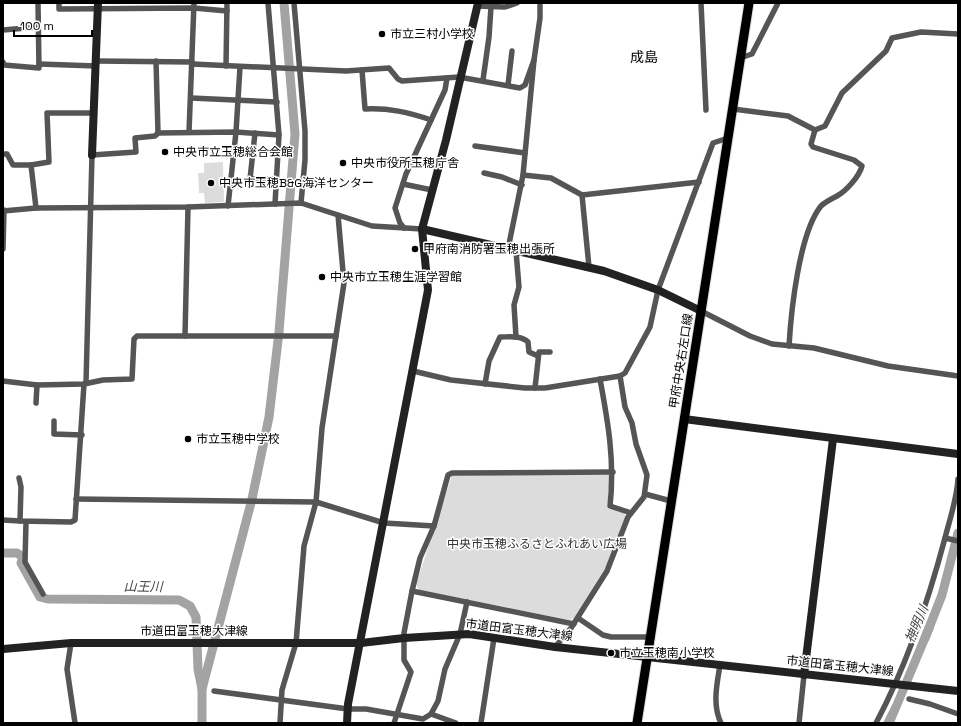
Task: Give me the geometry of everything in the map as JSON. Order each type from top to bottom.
[{"type":"main road","name":"甲府中央右左口線","points":[[637,723],[748,3]]},
{"type":"street","points":[[3,62],[4,65],[39,68],[38,3]]},
{"type":"street","points":[[59,3],[59,9],[98,6],[194,6],[227,11]]},
{"type":"street","points":[[226,66],[227,3]]},
{"type":"street","points":[[268,3],[279,135],[275,204]]},
{"type":"street","points":[[294,3],[305,131],[301,203]]},
{"type":"street","points":[[347,723],[348,709],[428,290],[422,229],[446,140],[459,77],[477,5],[505,7],[517,3]]},
{"type":"street","points":[[516,337],[514,305],[519,287],[512,250],[522,185],[534,60],[540,18],[540,3]]},
{"type":"street","points":[[701,3],[706,110]]},
{"type":"street","points":[[740,58],[752,54],[778,3]]},
{"type":"street","points":[[3,520],[23,522],[71,522],[75,520],[85,384],[98,6]]},
{"type":"street","points":[[189,132],[194,6]]},
{"type":"street","points":[[483,80],[489,37],[491,7]]},
{"type":"street","points":[[3,30],[38,27]]},
{"type":"street","points":[[732,109],[788,116],[815,130],[825,126],[842,92],[886,51],[892,38],[922,32],[958,34]]},
{"type":"street","points":[[508,85],[512,52]]},
{"type":"street","points":[[39,64],[156,61],[240,67],[300,69],[362,70],[389,68],[398,80],[402,81],[459,77],[483,80],[520,88],[525,85],[534,60]]},
{"type":"street","points":[[156,61],[158,133]]},
{"type":"street","points":[[228,206],[239,101],[240,67]]},
{"type":"street","points":[[362,70],[365,109],[401,110],[431,120]]},
{"type":"street","points":[[404,228],[400,223],[395,208],[403,184],[445,90],[447,78]]},
{"type":"street","points":[[191,98],[276,102]]},
{"type":"street","points":[[3,154],[7,154],[13,165],[31,165],[49,162],[47,113],[94,113]]},
{"type":"street","points":[[789,346],[792,305],[802,254],[812,224],[821,206],[845,190],[862,166],[854,160],[813,147],[811,144],[815,130]]},
{"type":"street","points":[[92,155],[136,152],[135,138],[155,136],[158,133],[236,132],[279,135]]},
{"type":"street","points":[[255,133],[250,179],[277,179]]},
{"type":"street","points":[[413,371],[451,380],[535,388],[620,376],[625,373],[650,327],[658,290],[713,143],[728,138]]},
{"type":"street","points":[[475,146],[525,153]]},
{"type":"street","points":[[31,165],[36,208]]},
{"type":"street","points":[[484,173],[502,177],[522,185]]},
{"type":"street","points":[[523,175],[551,178],[582,196],[699,182]]},
{"type":"street","points":[[403,184],[432,190]]},
{"type":"street","points":[[582,196],[589,267]]},
{"type":"street","points":[[3,249],[4,211],[36,208],[188,207],[301,203],[372,226],[422,229],[589,267],[632,280],[658,290],[761,341],[824,350],[888,366],[958,376]]},
{"type":"street","points":[[185,336],[188,207]]},
{"type":"street","points":[[280,723],[282,690],[296,643],[304,546],[316,502],[322,428],[344,283],[338,215]]},
{"type":"street","points":[[3,381],[37,385],[85,384],[103,380],[132,379],[134,339],[137,336],[288,334],[336,336]]},
{"type":"street","points":[[485,384],[489,362],[500,337],[516,337],[525,340],[528,342],[529,352],[538,356]]},
{"type":"street","points":[[535,388],[539,352],[550,352]]},
{"type":"street","points":[[555,647],[574,624],[607,571],[631,513],[645,494],[647,475],[636,444],[632,422],[625,407],[620,376]]},
{"type":"street","points":[[600,379],[607,413],[613,472],[610,506],[631,513]]},
{"type":"street","points":[[36,403],[37,385]]},
{"type":"street","points":[[684,418],[833,439],[958,454]]},
{"type":"street","points":[[54,422],[54,434],[82,435]]},
{"type":"street","points":[[799,723],[833,439]]},
{"type":"street","points":[[394,723],[411,672],[404,660],[404,638],[412,591],[420,558],[434,526],[448,475],[452,473],[613,472]]},
{"type":"street","points":[[19,478],[21,487],[25,562],[43,594]]},
{"type":"street","points":[[876,723],[895,688],[929,598],[947,538],[958,479]]},
{"type":"street","points":[[645,494],[671,501]]},
{"type":"street","points":[[76,499],[316,502],[384,523],[434,526]]},
{"type":"street","points":[[947,538],[958,541]]},
{"type":"street","points":[[412,591],[574,624]]},
{"type":"street","points":[[214,691],[348,709],[398,714],[416,719],[423,719],[431,714],[438,701],[445,669],[460,634],[467,602]]},
{"type":"street","points":[[578,618],[603,635],[611,637],[650,637]]},
{"type":"street","name":"市道田富玉穂大津線","points":[[3,649],[71,643],[361,643],[460,634],[555,647],[647,656],[804,675],[895,688],[913,686],[958,691]]},
{"type":"street","points":[[481,723],[494,638]]},
{"type":"street","points":[[71,643],[67,669],[75,723]]},
{"type":"street","points":[[720,665],[716,707],[721,723]]},
{"type":"street","points":[[909,699],[930,704],[958,714]]},
{"type":"street","points":[[431,714],[456,723]]},
{"type":"green space","name":"中央市玉穂B&G海洋センター","points":[[223,162],[224,202],[205,203],[204,193],[199,193],[198,173],[204,173],[204,163]]},
{"type":"green space","name":"中央市玉穂ふるさとふれあい広場","points":[[452,475],[608,475],[610,477],[607,508],[624,513],[626,518],[606,567],[574,618],[570,620],[419,590],[416,584]]},
{"type":"shaded area","points":[[925,626],[934,628],[894,723],[883,723],[893,703]]},
{"type":"waterway","points":[[202,689],[252,499],[269,417],[279,332],[295,134],[284,3]]},
{"type":"waterway","name":"神明川","points":[[925,638],[942,595],[958,533]]},
{"type":"waterway","name":"山王川","points":[[3,553],[17,553],[23,557],[21,563],[40,597],[48,599],[179,600],[190,606],[196,617],[198,669],[202,689],[202,723]]},
{"type":"place","name":"市立三村小学校","points":[[382,34]]},
{"type":"place","name":"中央市立玉穂総合会館","points":[[165,152]]},
{"type":"place","name":"中央市役所玉穂庁舎","points":[[343,163]]},
{"type":"place","name":"中央市玉穂B&G海洋センター","points":[[211,183]]},
{"type":"place","name":"甲府南消防署玉穂出張所","points":[[415,249]]},
{"type":"place","name":"中央市立玉穂生涯学習館","points":[[322,277]]},
{"type":"place","name":"市立玉穂中学校","points":[[188,439]]},
{"type":"place","name":"市立玉穂南小学校","points":[[611,653]]},
{"type":"district","name":"成島","points":[[644,57]]}]
